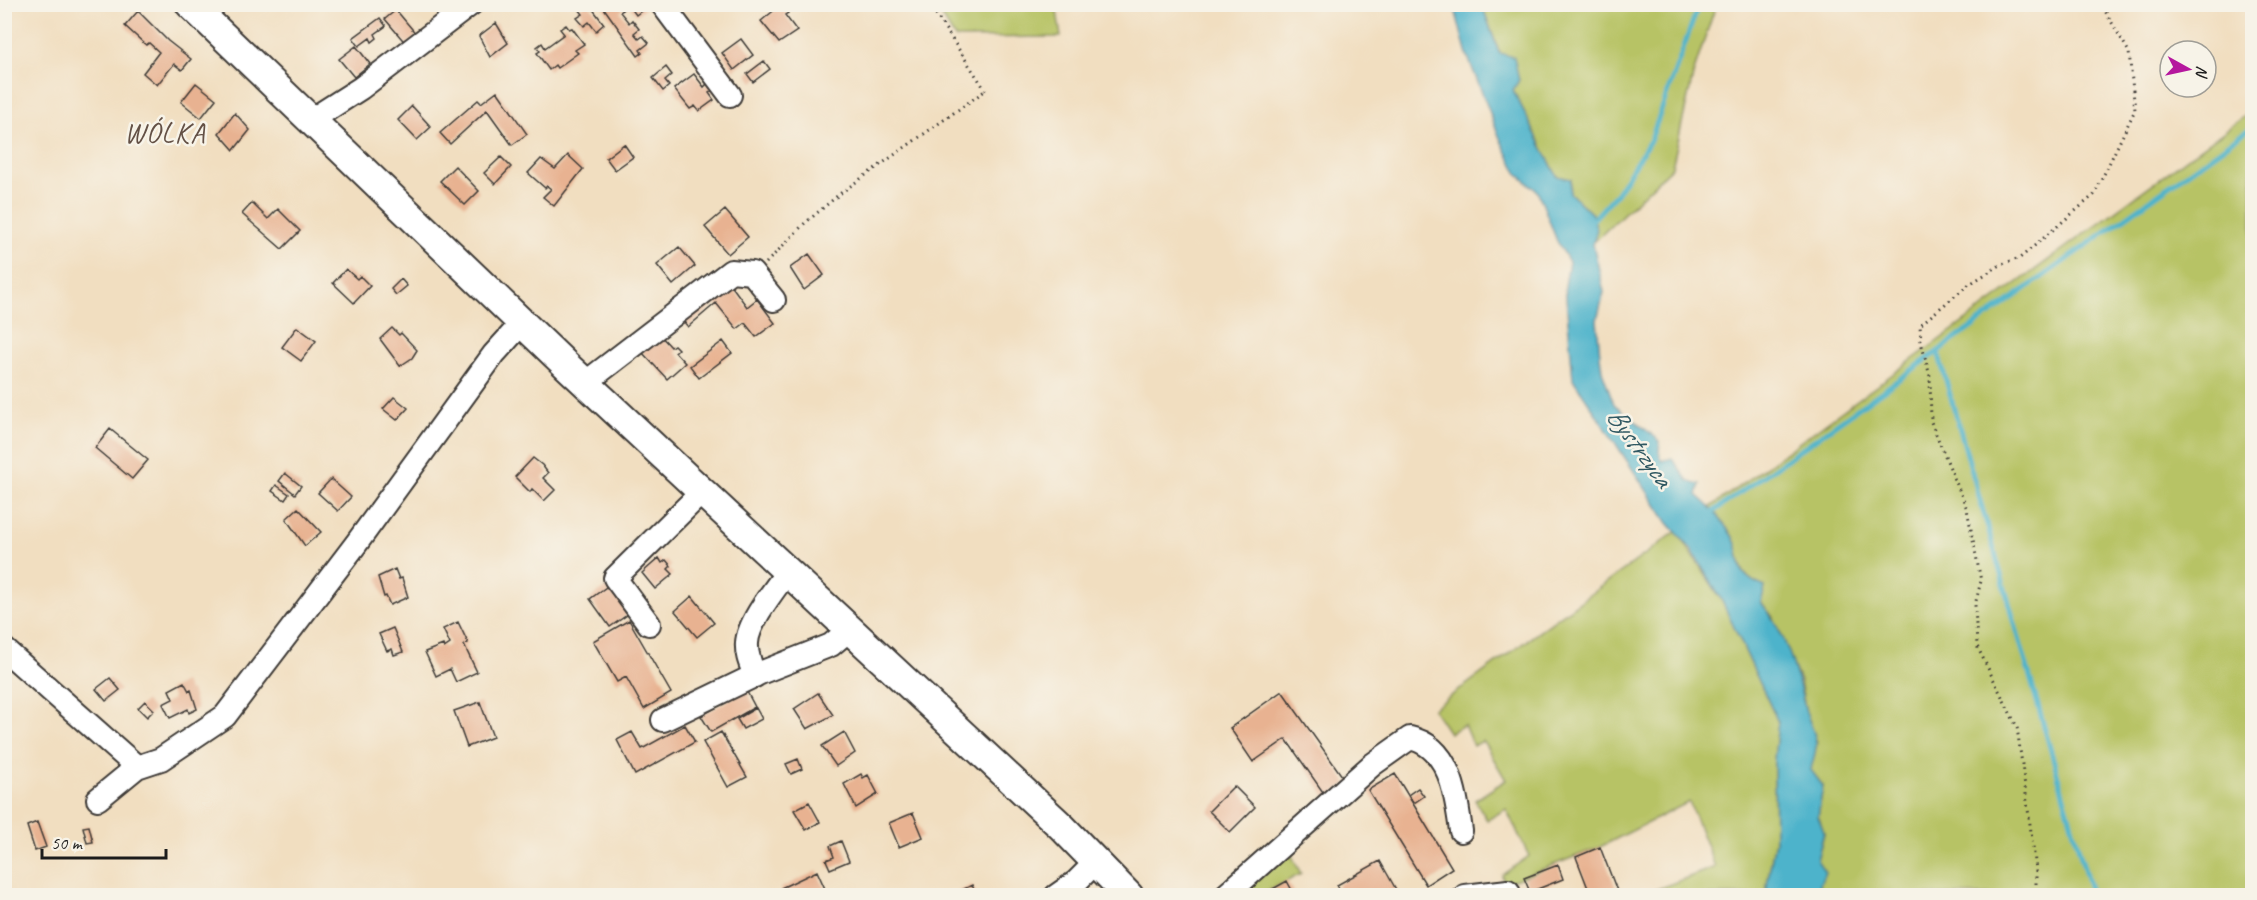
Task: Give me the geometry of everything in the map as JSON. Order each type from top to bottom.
[{"type":"main road","points":[[190,4],[585,383],[1097,861],[1130,896]]},
{"type":"street","points":[[311,120],[361,88],[471,4]]},
{"type":"street","points":[[662,4],[730,95]]},
{"type":"street","points":[[585,383],[731,271],[753,273],[774,300]]},
{"type":"street","points":[[98,799],[137,767],[161,759],[225,716],[356,544],[494,354],[522,322]]},
{"type":"street","points":[[649,624],[615,578],[702,492]]},
{"type":"street","points":[[755,676],[748,658],[747,641],[767,600],[787,572]]},
{"type":"street","points":[[663,720],[755,676],[831,645],[850,629]]},
{"type":"street","points":[[4,649],[137,767]]},
{"type":"street","points":[[1226,896],[1372,765],[1410,738],[1431,748],[1441,760],[1455,790],[1461,831]]},
{"type":"street","points":[[1056,896],[1076,882],[1097,861]]},
{"type":"street","points":[[1465,896],[1508,891]]},
{"type":"path","points":[[753,273],[842,192],[987,92],[929,4]]},
{"type":"path","points":[[2036,896],[2036,869],[2017,727],[1977,646],[1975,605],[1981,581],[1968,509],[1931,422],[1930,376],[1921,342],[1920,325],[1968,285],[2002,264],[2020,258],[2094,195],[2136,110],[2129,52],[2101,4]]},
{"type":"green space","points":[[935,5],[1056,5],[1061,37],[955,38]]},
{"type":"green space","points":[[1482,5],[1716,5],[1694,71],[1672,167],[1593,243],[1594,220],[1587,209],[1570,193],[1571,179],[1557,176],[1513,90]]},
{"type":"green space","points":[[2252,111],[2252,895],[1821,895],[1817,860],[1824,833],[1818,816],[1823,786],[1810,770],[1817,742],[1806,713],[1800,681],[1772,616],[1761,602],[1765,587],[1756,583],[1745,573],[1731,534],[1711,507]]},
{"type":"green space","points":[[1677,531],[1721,599],[1778,722],[1774,761],[1775,840],[1767,895],[1642,895],[1715,867],[1689,802],[1600,847],[1504,884],[1502,875],[1529,856],[1506,809],[1487,820],[1475,800],[1506,780],[1483,741],[1473,746],[1464,725],[1449,733],[1433,709]]},
{"type":"green space","points":[[1290,852],[1301,874],[1260,895],[1238,896]]},
{"type":"water","name":"Bystrzyca","points":[[1454,5],[1482,5],[1499,53],[1514,57],[1519,80],[1513,90],[1557,176],[1571,179],[1570,193],[1592,214],[1597,229],[1593,244],[1604,292],[1597,320],[1600,356],[1602,371],[1614,404],[1660,441],[1659,452],[1662,461],[1672,458],[1688,481],[1700,484],[1697,495],[1715,513],[1736,542],[1742,570],[1754,582],[1765,587],[1761,602],[1778,628],[1790,655],[1816,739],[1811,770],[1823,786],[1818,816],[1824,832],[1817,860],[1825,872],[1819,887],[1821,895],[1767,895],[1775,840],[1774,761],[1778,722],[1721,599],[1692,550],[1668,523],[1573,379],[1565,286],[1569,262],[1557,241],[1538,192],[1518,174],[1501,141],[1466,52]]},
{"type":"building","points":[[589,4],[604,24],[596,31],[589,22],[584,26],[577,18],[583,14],[579,9]]},
{"type":"building","points":[[601,4],[612,4],[614,7],[619,4],[623,10],[620,12],[629,23],[632,20],[639,29],[634,33],[639,39],[643,36],[649,43],[640,50],[642,53],[638,56]]},
{"type":"building","points":[[628,4],[650,4],[636,15]]},
{"type":"building","points":[[782,4],[788,13],[785,15],[797,31],[779,43],[761,21]]},
{"type":"building","points":[[396,10],[417,35],[407,45],[385,19]]},
{"type":"building","points":[[138,11],[168,41],[191,59],[182,70],[174,64],[157,85],[143,73],[159,52],[149,43],[146,45],[125,26]]},
{"type":"building","points":[[380,18],[386,26],[375,34],[377,38],[372,42],[370,38],[359,46],[353,38]]},
{"type":"building","points":[[496,23],[508,43],[490,57],[479,36]]},
{"type":"building","points":[[566,25],[569,29],[572,28],[584,44],[575,50],[578,53],[557,68],[555,65],[549,70],[537,53],[540,51],[537,47],[542,43],[545,48],[564,34],[560,29]]},
{"type":"building","points":[[741,39],[753,55],[734,70],[722,53]]},
{"type":"building","points":[[356,46],[370,64],[354,77],[339,59]]},
{"type":"building","points":[[764,61],[770,69],[753,82],[747,74]]},
{"type":"building","points":[[666,67],[672,75],[665,81],[669,86],[663,91],[653,78]]},
{"type":"building","points":[[694,74],[704,87],[709,82],[715,89],[709,93],[714,100],[699,111],[695,106],[690,109],[674,89]]},
{"type":"building","points":[[196,83],[216,99],[201,118],[181,102]]},
{"type":"building","points":[[497,91],[527,134],[512,145],[487,110],[450,144],[440,133],[478,100],[481,103]]},
{"type":"building","points":[[412,106],[431,127],[417,140],[398,120]]},
{"type":"building","points":[[235,113],[250,130],[234,150],[219,133]]},
{"type":"building","points":[[624,144],[633,157],[615,170],[606,158]]},
{"type":"building","points":[[568,155],[583,169],[554,206],[543,197],[551,189],[547,186],[545,188],[528,173],[541,159],[555,169]]},
{"type":"building","points":[[501,157],[511,167],[495,184],[484,173]]},
{"type":"building","points":[[455,166],[479,191],[465,205],[440,181]]},
{"type":"building","points":[[252,203],[268,219],[278,209],[300,231],[282,249],[242,214]]},
{"type":"building","points":[[725,210],[748,237],[728,254],[705,227]]},
{"type":"building","points":[[679,247],[695,266],[673,285],[657,265]]},
{"type":"building","points":[[809,254],[824,275],[804,290],[790,268]]},
{"type":"building","points":[[346,269],[357,279],[360,276],[370,286],[354,303],[333,283]]},
{"type":"building","points":[[401,279],[407,286],[396,295],[391,289]]},
{"type":"building","points":[[728,281],[747,307],[757,299],[775,323],[756,337],[745,323],[737,329],[716,303],[688,327],[680,317]]},
{"type":"building","points":[[297,327],[316,341],[301,361],[282,347]]},
{"type":"building","points":[[392,328],[399,335],[401,333],[417,350],[412,358],[400,366],[380,339]]},
{"type":"building","points":[[659,334],[671,347],[674,345],[678,349],[675,352],[685,363],[667,379],[641,351]]},
{"type":"building","points":[[723,341],[732,353],[699,378],[690,366]]},
{"type":"building","points":[[394,397],[408,408],[397,420],[383,409]]},
{"type":"building","points":[[110,429],[148,460],[132,479],[95,448]]},
{"type":"building","points":[[533,458],[548,473],[543,478],[555,490],[544,501],[532,489],[530,492],[515,477]]},
{"type":"building","points":[[285,473],[301,486],[295,494],[279,481]]},
{"type":"building","points":[[331,479],[351,497],[338,511],[318,493]]},
{"type":"building","points":[[276,485],[289,494],[285,500],[272,491]]},
{"type":"building","points":[[298,508],[321,532],[305,546],[286,519]]},
{"type":"building","points":[[659,558],[662,563],[666,560],[671,566],[668,569],[673,574],[655,589],[642,573]]},
{"type":"building","points":[[395,569],[399,579],[402,578],[408,597],[390,605],[386,596],[384,597],[378,577]]},
{"type":"building","points":[[613,582],[634,610],[610,627],[590,599]]},
{"type":"building","points":[[692,596],[714,623],[697,637],[675,611]]},
{"type":"building","points":[[629,620],[671,693],[644,709],[626,677],[617,682],[593,641]]},
{"type":"building","points":[[458,622],[468,643],[464,645],[477,672],[456,682],[450,669],[436,676],[425,652],[443,645],[444,648],[450,644],[443,629]]},
{"type":"building","points":[[393,628],[403,652],[394,655],[392,649],[387,651],[379,634]]},
{"type":"building","points":[[110,678],[120,690],[106,701],[96,689]]},
{"type":"building","points":[[184,682],[189,691],[191,690],[197,709],[189,713],[188,709],[170,718],[163,704],[173,699],[169,690]]},
{"type":"building","points":[[746,690],[755,707],[711,732],[701,716]]},
{"type":"building","points":[[1282,691],[1347,783],[1327,798],[1286,739],[1253,762],[1230,728]]},
{"type":"building","points":[[818,693],[833,715],[807,729],[794,709]]},
{"type":"building","points":[[145,701],[154,710],[147,717],[138,708]]},
{"type":"building","points":[[480,702],[493,737],[467,747],[454,711]]},
{"type":"building","points":[[756,708],[762,719],[743,729],[737,719]]},
{"type":"building","points":[[685,725],[695,742],[635,775],[617,740],[632,732],[642,749]]},
{"type":"building","points":[[721,732],[747,777],[728,787],[703,742]]},
{"type":"building","points":[[844,732],[855,753],[836,766],[822,746]]},
{"type":"building","points":[[798,759],[802,769],[791,774],[786,764]]},
{"type":"building","points":[[861,774],[863,778],[868,775],[878,794],[856,808],[844,784]]},
{"type":"building","points":[[1395,774],[1452,868],[1426,885],[1368,790]]},
{"type":"building","points":[[1234,786],[1255,807],[1230,832],[1209,811]]},
{"type":"building","points":[[1418,788],[1424,796],[1414,803],[1408,795]]},
{"type":"building","points":[[809,802],[820,822],[806,830],[794,810]]},
{"type":"building","points":[[913,813],[923,837],[899,847],[889,823]]},
{"type":"building","points":[[37,822],[46,847],[35,851],[27,826]]},
{"type":"building","points":[[89,826],[93,842],[87,843],[83,827]]},
{"type":"building","points":[[841,841],[849,861],[830,869],[826,860],[834,857],[830,846]]},
{"type":"building","points":[[1600,847],[1619,896],[1591,896],[1576,857]]},
{"type":"building","points":[[1380,861],[1398,893],[1343,896],[1337,885]]},
{"type":"building","points":[[1558,865],[1563,879],[1530,892],[1524,878]]},
{"type":"building","points":[[817,871],[826,891],[817,896],[784,896],[781,888]]},
{"type":"building","points":[[1287,881],[1295,896],[1260,896]]},
{"type":"building","points":[[972,885],[977,896],[950,896]]},
{"type":"waterway","points":[[1590,223],[1617,193],[1651,139],[1699,4]]},
{"type":"waterway","points":[[1709,515],[2252,127]]},
{"type":"waterway","points":[[1938,352],[2092,896]]},
{"type":"district","name":"WÓLKA","points":[[165,132]]}]
